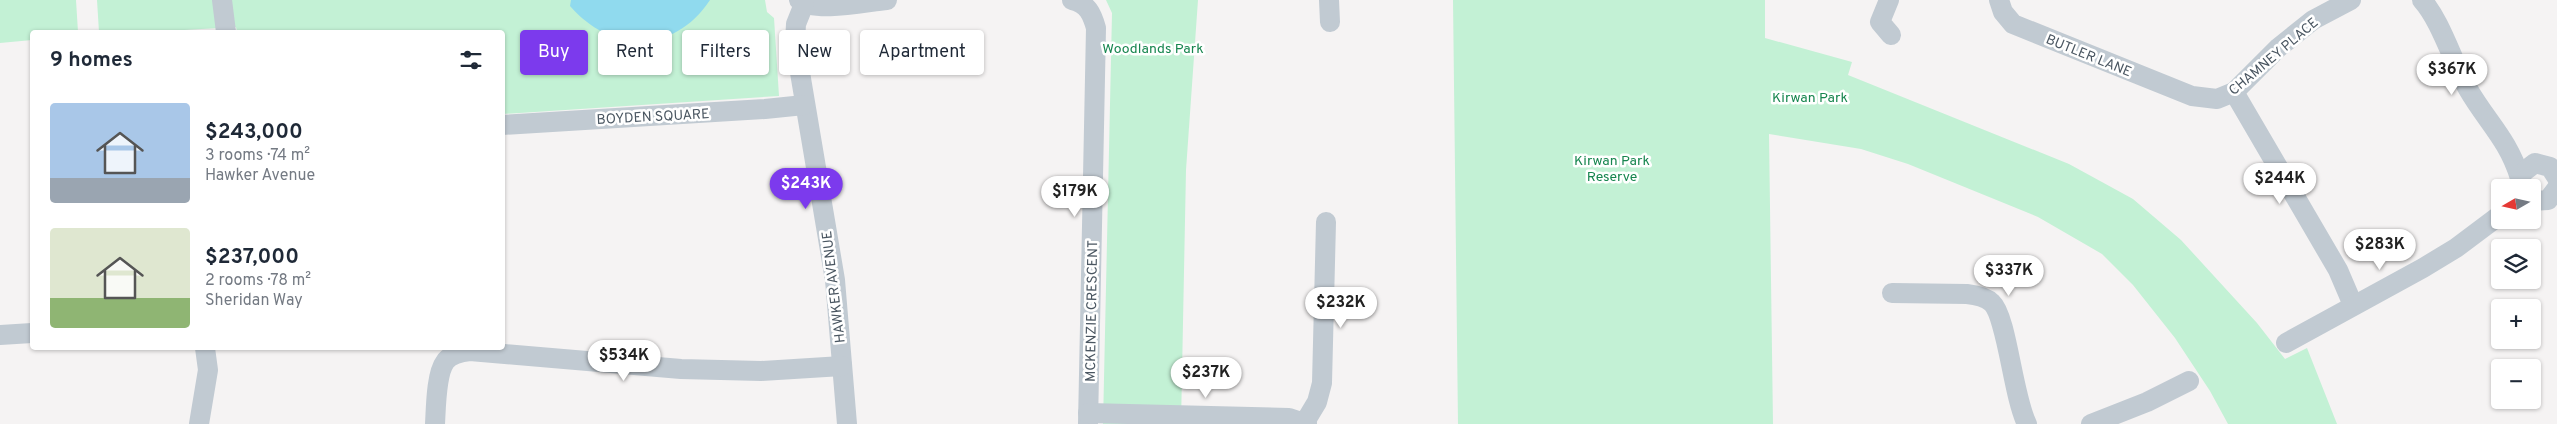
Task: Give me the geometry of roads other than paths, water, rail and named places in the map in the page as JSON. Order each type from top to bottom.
[{"type":"street","points":[[222,0],[226,30]]},
{"type":"street","points":[[801,2],[819,6],[887,0]]},
{"type":"street","name":"MCKENZIE CRESCENT","points":[[1072,0],[1080,2],[1091,12],[1096,28],[1088,419]]},
{"type":"street","points":[[1329,0],[1330,22]]},
{"type":"street","points":[[1889,0],[1880,22],[1891,35]]},
{"type":"street","name":"BUTLER LANE","points":[[1999,0],[2003,12],[2013,24],[2192,96]]},
{"type":"street","name":"CHAMNEY PLACE","points":[[2192,96],[2217,99],[2234,92],[2278,48],[2313,20],[2351,0]]},
{"type":"street","points":[[2422,0],[2468,89],[2499,132],[2515,162],[2518,179]]},
{"type":"street","points":[[2438,0],[2442,37]]},
{"type":"street","name":"HAWKER AVENUE","points":[[801,2],[794,43],[821,188],[834,280],[847,424]]},
{"type":"street","points":[[2234,92],[2338,270],[2353,305]]},
{"type":"street","name":"BOYDEN SQUARE","points":[[505,125],[765,109],[804,104]]},
{"type":"street","points":[[2499,132],[2525,154],[2550,166]]},
{"type":"street","points":[[2521,179],[2526,168],[2550,166]]},
{"type":"street","points":[[2541,200],[2548,200],[2557,188]]},
{"type":"street","points":[[2541,204],[2557,212]]},
{"type":"street","points":[[2286,343],[2423,268],[2456,248],[2491,221]]},
{"type":"street","points":[[1088,419],[1289,418],[1306,423],[1317,402],[1322,383],[1326,222]]},
{"type":"street","points":[[1892,293],[1968,294],[1979,296],[1993,303],[2000,319],[2020,410],[2027,424]]},
{"type":"street","points":[[0,335],[30,333]]},
{"type":"street","points":[[199,424],[208,370],[205,350]]},
{"type":"street","points":[[435,424],[440,374],[445,361],[456,353],[470,351],[681,369],[761,371],[842,366]]},
{"type":"street","points":[[2091,424],[2147,402],[2189,381]]},
{"type":"water","points":[[571,0],[710,0],[695,18],[672,33],[672,30],[600,30],[587,22],[570,6]]},
{"type":"park label","name":"Woodlands Park","points":[[1153,48]]},
{"type":"park label","name":"Kirwan Park","points":[[1810,97]]},
{"type":"park label","name":"Kirwan Park Reserve","points":[[1612,168]]}]
